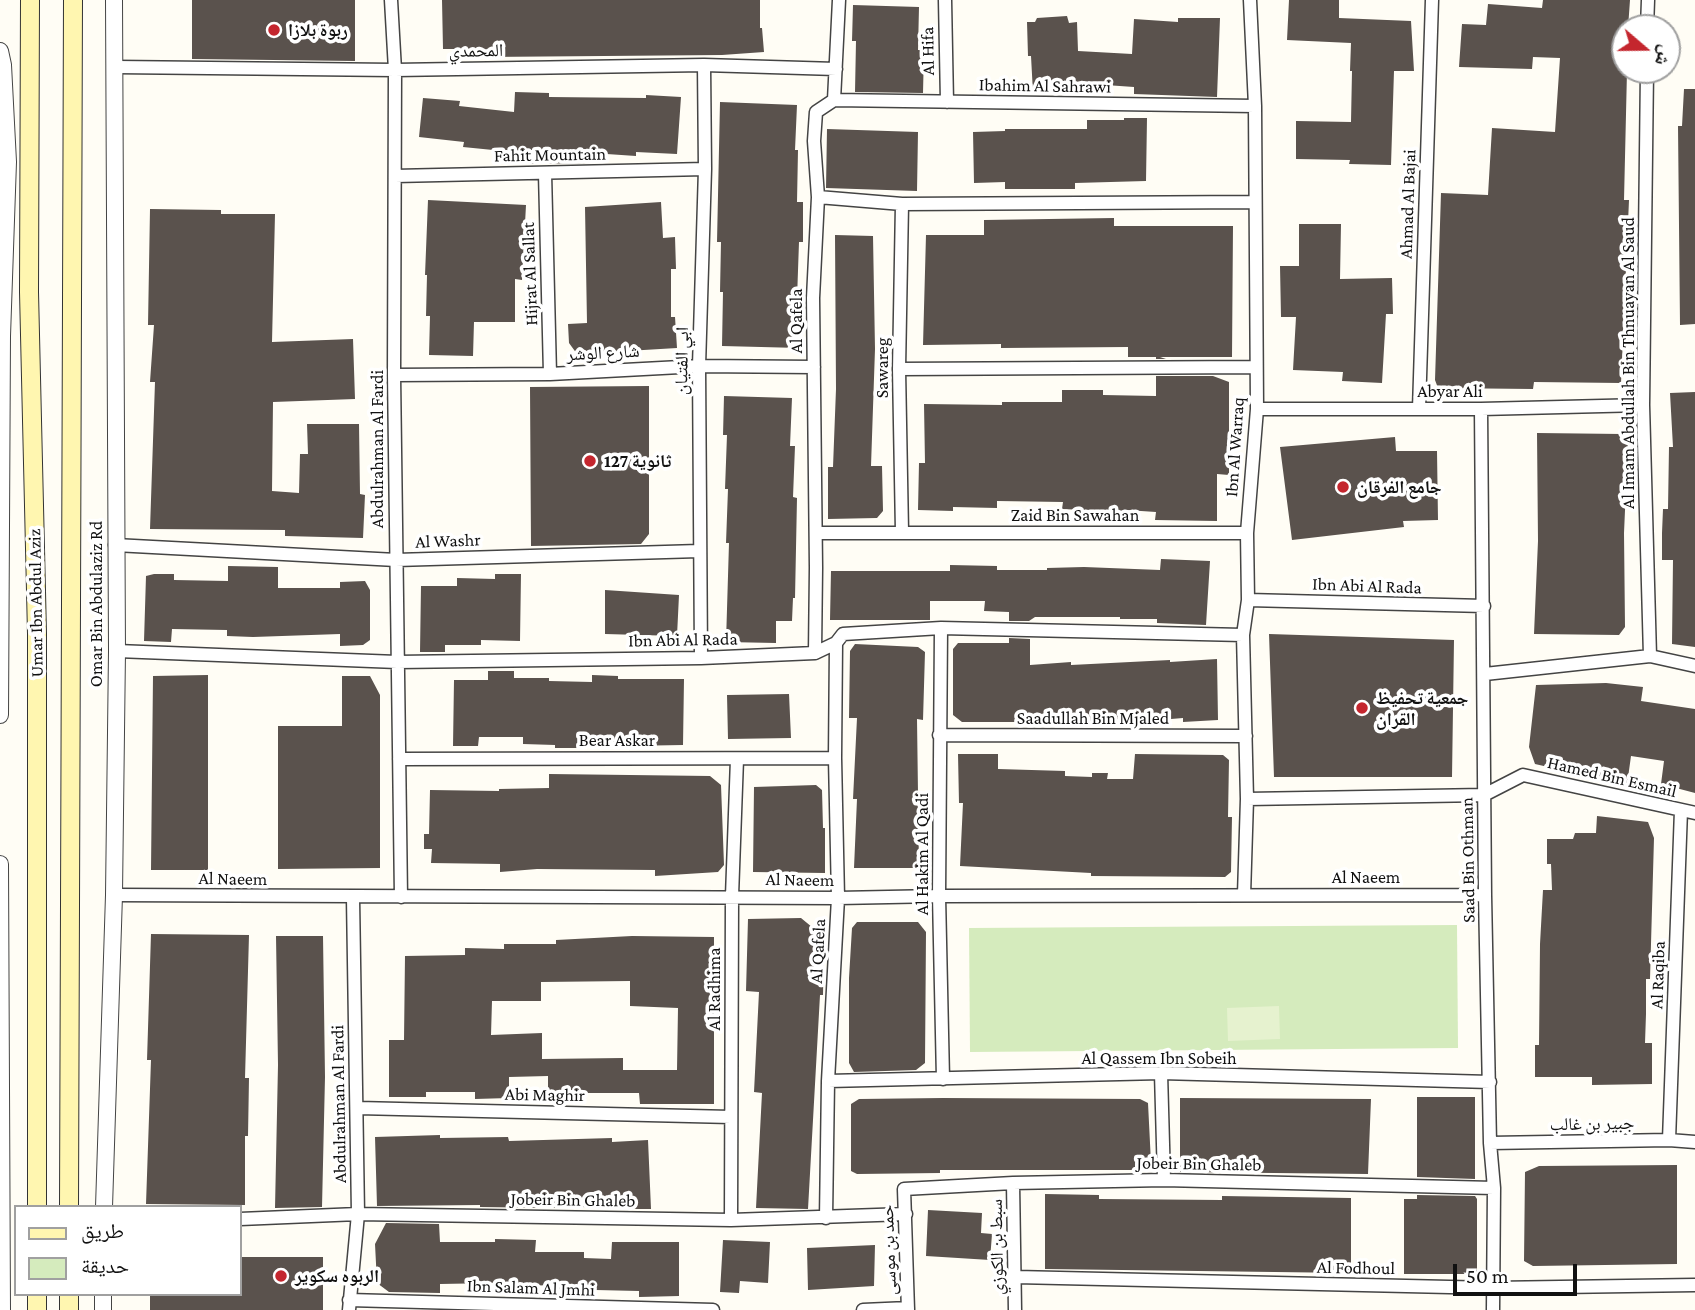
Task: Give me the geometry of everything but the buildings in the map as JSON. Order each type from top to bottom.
[{"type":"main road","name":"Umar Ibn Abdul Aziz","points":[[30,0],[29,292],[37,634],[37,1205]]},
{"type":"main road","name":"Umar Ibn Abdul Aziz","points":[[69,1205],[73,0]]},
{"type":"street","name":"Omar Bin Abdulaziz Rd","points":[[104,1205],[114,895],[117,651],[114,0]]},
{"type":"street","name":"Abdulrahman Al Fardi","points":[[391,0],[395,70],[394,375],[401,897]]},
{"type":"street","points":[[834,100],[839,0]]},
{"type":"street","name":"Al Hifa","points":[[945,0],[947,102]]},
{"type":"street","name":"Ibn Al Warraq","points":[[1244,895],[1247,799],[1243,635],[1248,600],[1247,533],[1257,409],[1255,106],[1250,0]]},
{"type":"street","name":"Ahmad Al Bajai","points":[[1419,409],[1432,0]]},
{"type":"street","points":[[0,51],[8,162],[1,328],[0,715]]},
{"type":"street","name":"المحمدي","points":[[116,67],[395,70],[704,65],[836,69]]},
{"type":"street","name":"ابي الفتيان","points":[[701,658],[699,366],[705,169],[704,65]]},
{"type":"street","name":"Al Imam Abdullah Bin Thnuayan Al Saud","points":[[1647,84],[1643,405],[1650,656]]},
{"type":"street","name":"Ibahim Al Sahrawi","points":[[834,100],[1255,106]]},
{"type":"street","name":"Al Qafela","points":[[815,653],[813,298],[818,197],[814,141],[816,112],[834,100]]},
{"type":"street","name":"Fahit Mountain","points":[[394,176],[705,169]]},
{"type":"street","name":"Hijrat Al Sallat","points":[[545,173],[550,374]]},
{"type":"street","points":[[818,197],[902,204],[1255,202]]},
{"type":"street","name":"Sawareg","points":[[902,204],[899,369],[902,532]]},
{"type":"street","name":"شارع الوشر","points":[[394,375],[550,374],[699,366],[814,367]]},
{"type":"street","points":[[899,369],[1255,367]]},
{"type":"street","name":"Abyar Ali","points":[[1257,409],[1481,409],[1643,405]]},
{"type":"street","name":"Saad Bin Othman","points":[[1481,409],[1485,895],[1490,1143],[1494,1188],[1493,1310]]},
{"type":"street","name":"Zaid Bin Sawahan","points":[[816,533],[1247,533]]},
{"type":"street","name":"Al Washr","points":[[115,545],[396,560],[699,551]]},
{"type":"street","name":"Ibn Abi Al Rada","points":[[1248,600],[1484,606]]},
{"type":"street","name":"Ibn Abi Al Rada","points":[[117,651],[397,662],[701,658],[815,653],[836,643],[843,634],[941,628],[1243,635]]},
{"type":"street","name":"Al Hakim Al Qadi","points":[[941,628],[939,896],[943,1079]]},
{"type":"street","name":"Al Qafela","points":[[826,1218],[828,1081],[838,898],[836,643]]},
{"type":"street","points":[[1485,674],[1650,656],[1695,666]]},
{"type":"street","name":"Saadullah Bin Mjaled","points":[[939,735],[1246,736]]},
{"type":"street","name":"Bear Askar","points":[[399,759],[835,758]]},
{"type":"street","name":"Al Radhima","points":[[730,1220],[732,897],[737,759]]},
{"type":"street","name":"Hamed Bin Esmail","points":[[1484,795],[1523,775],[1695,813]]},
{"type":"street","points":[[1247,799],[1484,795]]},
{"type":"street","name":"Al Raqiba","points":[[1669,1140],[1681,810]]},
{"type":"street","points":[[0,864],[2,1310]]},
{"type":"street","name":"Al Naeem","points":[[114,895],[353,898],[1485,895]]},
{"type":"street","name":"Abdulrahman Al Fardi","points":[[349,1305],[358,1214],[353,898]]},
{"type":"street","points":[[1161,1073],[1164,1180]]},
{"type":"street","name":"Al Qassem Ibn Sobeih","points":[[828,1081],[1161,1073],[1490,1082]]},
{"type":"street","name":"Abi Maghir","points":[[358,1108],[731,1117]]},
{"type":"street","name":"جبير بن غالب","points":[[1490,1143],[1669,1140],[1695,1142]]},
{"type":"street","name":"Jobeir Bin Ghaleb","points":[[904,1189],[1013,1183],[1164,1180],[1494,1188]]},
{"type":"street","name":"سبط بن الكوزي","points":[[1013,1183],[1015,1310]]},
{"type":"street","name":"حمد بن موسى","points":[[904,1189],[908,1309]]},
{"type":"street","name":"Jobeir Bin Ghaleb","points":[[242,1219],[358,1214],[730,1220],[906,1214]]},
{"type":"street","name":"Al Fodhoul","points":[[1016,1277],[1493,1289],[1695,1285]]},
{"type":"street","name":"Ibn Salam Al Jmhi","points":[[349,1305],[713,1310]]},
{"type":"street","points":[[863,1310],[908,1309]]},
{"type":"green space","points":[[1457,925],[1458,1048],[970,1052],[969,928]]},
{"type":"green space","points":[[1279,1006],[1280,1039],[1228,1041],[1227,1008]]},
{"type":"place","name":"ربوة بلازا","points":[[274,30]]},
{"type":"place","name":"ثانوية 127","points":[[590,461]]},
{"type":"place","name":"جامع الفرقان","points":[[1343,487]]},
{"type":"place","name":"جمعية تحفيظ القران","points":[[1362,708]]},
{"type":"place","name":"الربوه سكوير","points":[[281,1276]]}]
